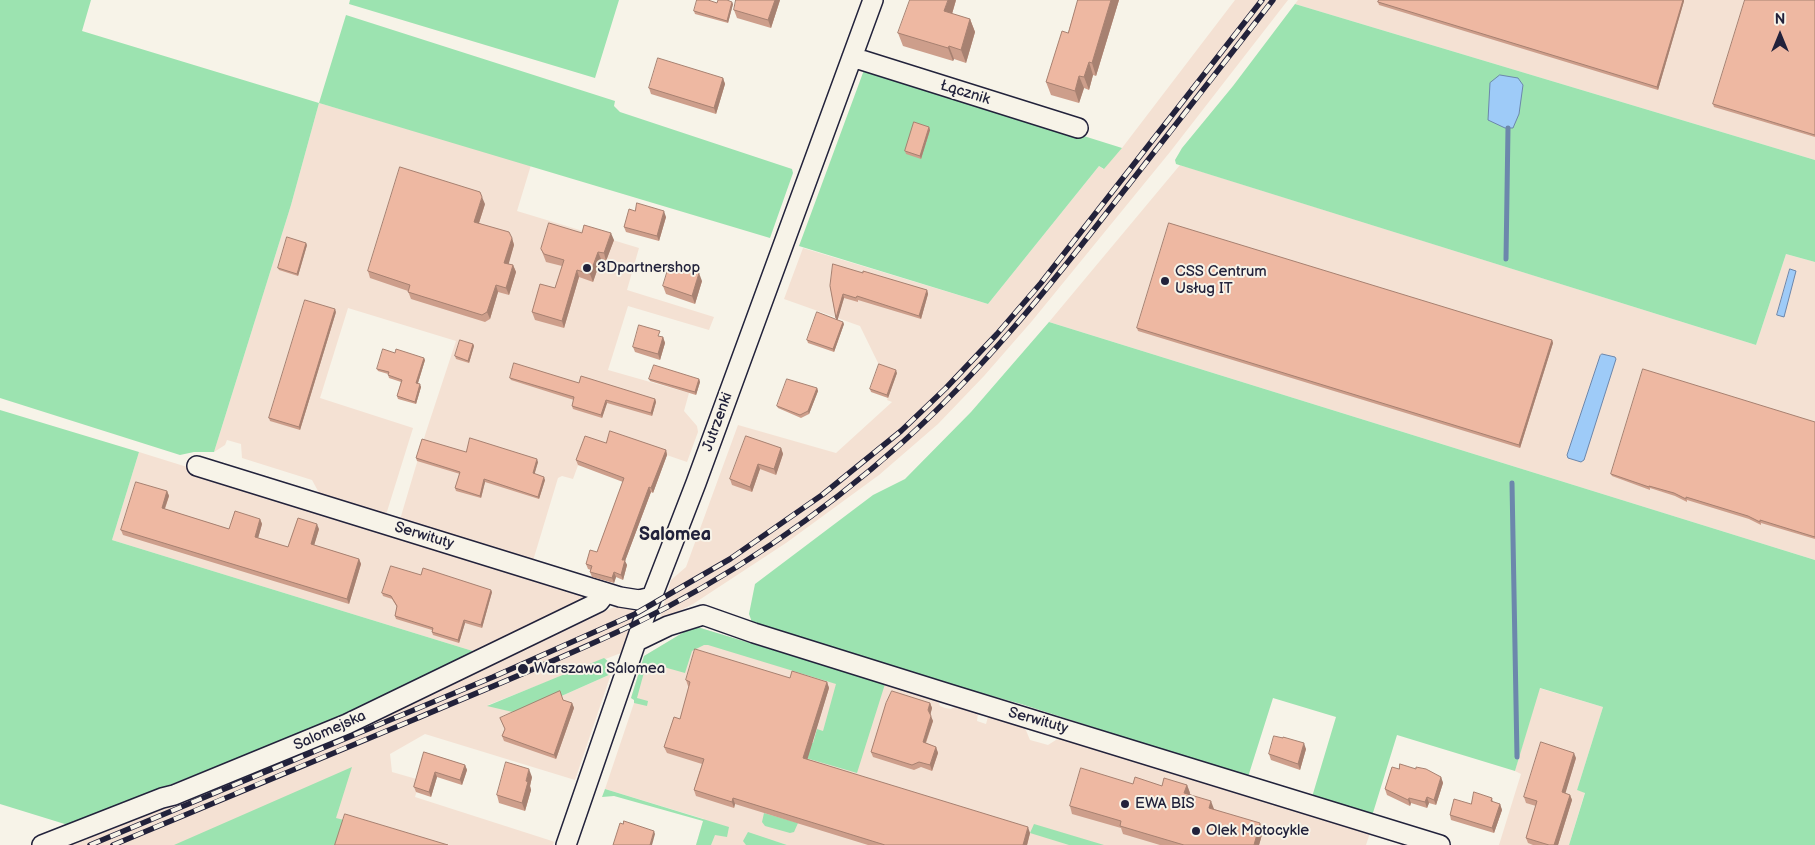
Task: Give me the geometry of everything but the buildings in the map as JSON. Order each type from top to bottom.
[{"type":"street","name":"Jutrzenki","points":[[566,845],[652,597],[696,483],[873,0]]},
{"type":"street","name":"Łącznik","points":[[852,58],[1078,128]]},
{"type":"street","name":"Serwituty","points":[[197,466],[606,593],[639,600],[652,597]]},
{"type":"street","name":"Salomejska","points":[[42,845],[162,798],[174,796],[347,724],[599,602],[606,593]]},
{"type":"street","name":"Serwituty","points":[[637,641],[668,626],[703,615],[772,639],[1440,845]]},
{"type":"shaded area","points":[[1235,0],[1288,0],[1170,152],[1032,321],[984,376],[938,424],[879,475],[786,543],[693,604],[659,621],[671,580],[686,567],[738,425],[836,453],[892,402],[887,400],[897,373],[880,367],[860,326],[784,299],[803,248],[988,304],[1099,166],[1103,169],[1122,148]]},
{"type":"shaded area","points":[[1298,0],[1815,0],[1815,160],[1295,4]]},
{"type":"shaded area","points":[[319,103],[531,165],[517,211],[639,248],[627,290],[714,317],[709,330],[628,306],[608,370],[689,393],[684,411],[697,426],[698,432],[687,462],[655,451],[607,448],[587,441],[573,479],[562,476],[558,478],[532,564],[399,523],[456,341],[348,308],[320,398],[413,428],[385,518],[323,500],[312,480],[242,458],[241,444],[227,440],[225,445],[214,452],[291,205]]},
{"type":"shaded area","points":[[1180,165],[1756,345],[1786,254],[1815,262],[1815,560],[1049,322]]},
{"type":"shaded area","points":[[139,452],[591,593],[588,599],[476,652],[112,540]]},
{"type":"shaded area","points":[[624,603],[638,609],[626,651],[488,705],[521,714],[611,674],[575,780],[425,734],[390,754],[392,772],[420,780],[415,797],[552,841],[554,842],[553,845],[58,845]]},
{"type":"shaded area","points":[[694,626],[938,701],[940,706],[945,708],[951,709],[956,706],[978,713],[977,721],[986,724],[988,717],[1025,728],[1030,740],[1048,745],[1059,738],[1370,833],[1366,845],[787,845],[774,841],[772,845],[696,845],[704,819],[605,789],[634,703],[634,700],[631,698],[644,656]]},
{"type":"shaded area","points":[[1539,688],[1603,707],[1577,790],[1585,792],[1569,845],[1499,845],[1521,774],[1515,771]]},
{"type":"green space","points":[[0,0],[91,0],[82,31],[319,103],[291,205],[214,452],[194,452],[180,455],[0,398]]},
{"type":"green space","points":[[350,0],[619,0],[595,78],[349,4]]},
{"type":"green space","points":[[1295,4],[1815,160],[1815,262],[1786,254],[1756,345],[1176,164],[1175,160],[1182,148],[1233,86]]},
{"type":"green space","points":[[346,15],[615,101],[614,106],[620,112],[792,169],[793,173],[770,238],[319,103]]},
{"type":"green space","points":[[864,70],[1122,148],[1104,169],[1099,166],[988,304],[799,246]]},
{"type":"green space","points":[[1049,322],[1815,560],[1815,845],[1569,845],[1585,793],[1577,790],[1603,707],[1540,688],[1515,771],[1397,735],[1372,816],[1312,797],[1336,717],[1273,698],[1248,777],[1021,704],[835,653],[753,625],[749,614],[755,584],[873,495],[905,479],[971,412]]},
{"type":"green space","points":[[0,410],[139,452],[112,540],[476,652],[395,696],[68,825],[0,804]]},
{"type":"green space","points":[[694,626],[885,684],[857,773],[792,754],[797,738],[813,743],[817,729],[823,731],[836,684],[704,645],[692,651],[685,673],[660,666],[658,669],[646,665],[637,698],[648,701],[647,706],[634,703],[634,700],[631,698],[644,656]]},
{"type":"green space","points":[[604,658],[610,665],[611,674],[521,714],[487,706]]},
{"type":"green space","points":[[352,767],[336,818],[348,821],[341,845],[174,845]]},
{"type":"green space","points":[[605,789],[729,827],[727,837],[715,835],[711,845],[696,845],[703,821],[614,796],[602,797]]},
{"type":"green space","points":[[764,813],[798,823],[794,832],[790,833],[765,826],[762,822]]},
{"type":"green space","points":[[1034,824],[1104,845],[1069,845],[1030,833]]},
{"type":"green space","points":[[748,832],[787,845],[746,845],[743,841]]},
{"type":"water","points":[[1500,75],[1518,78],[1523,85],[1519,114],[1513,128],[1505,128],[1488,120],[1490,83]]},
{"type":"water","points":[[1790,269],[1796,271],[1784,317],[1777,315]]},
{"type":"water","points":[[1602,354],[1615,357],[1616,359],[1584,460],[1581,462],[1568,458],[1567,455]]},
{"type":"waterway","points":[[1506,259],[1508,128]]},
{"type":"waterway","points":[[1512,483],[1517,757]]},
{"type":"railway","points":[[90,845],[493,677],[635,614],[730,559],[822,495],[901,431],[946,388],[997,334],[1041,283],[1262,0]]},
{"type":"railway","points":[[113,845],[522,674],[630,626],[739,566],[807,519],[841,494],[904,441],[984,361],[1058,274],[1273,0]]},
{"type":"place","name":"3Dpartnershop","points":[[587,268]]},
{"type":"place","name":"CSS Centrum Usług IT","points":[[1165,281]]},
{"type":"place","name":"Warszawa Salomea","points":[[523,669]]},
{"type":"place","name":"EWA BIS","points":[[1125,804]]},
{"type":"place","name":"Olek Motocykle","points":[[1196,831]]},
{"type":"district","name":"Salomea","points":[[675,535]]}]
